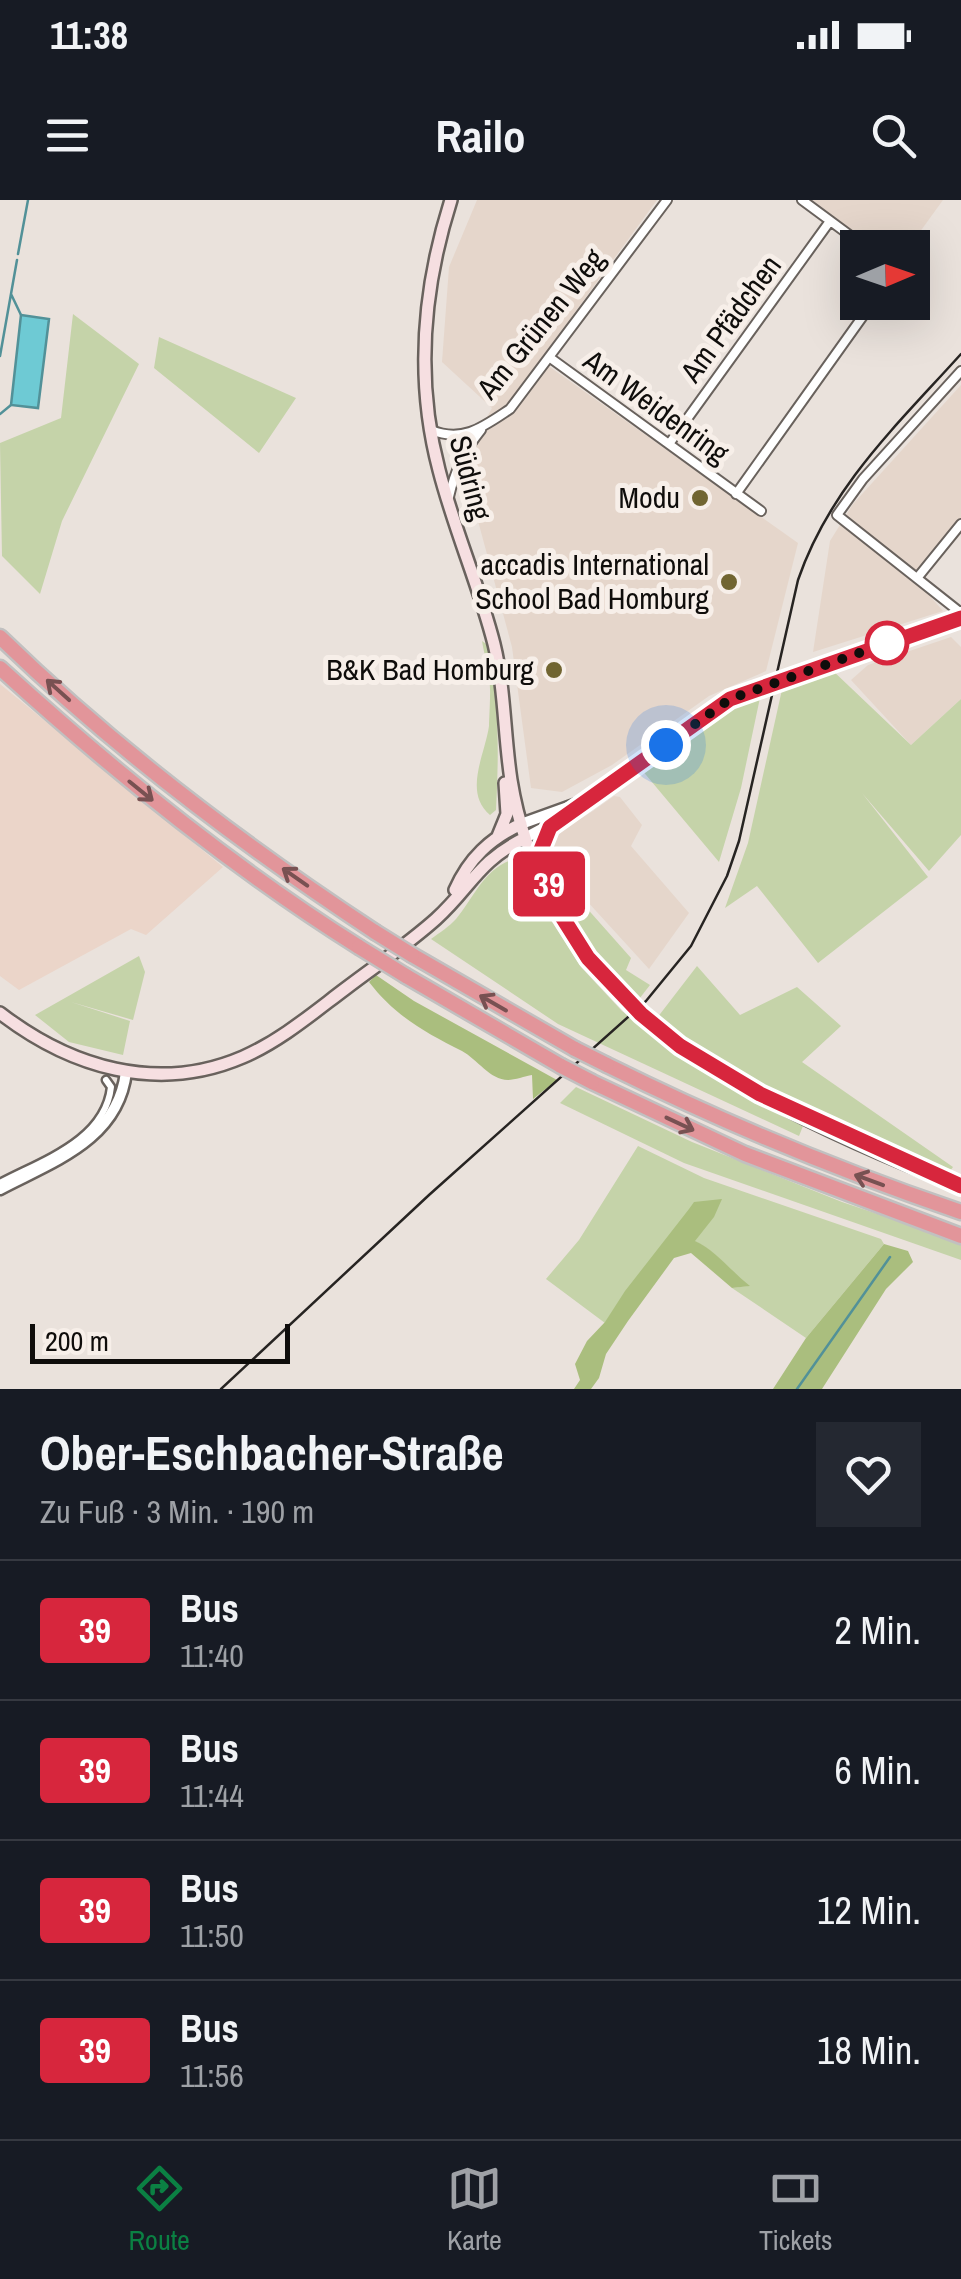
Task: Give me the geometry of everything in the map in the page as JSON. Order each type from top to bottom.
[{"type":"highway","points":[[0,637],[82,712],[201,809],[412,955],[607,1064],[784,1146],[961,1212]]},
{"type":"highway","points":[[0,668],[184,825],[250,874],[406,976],[592,1082],[746,1154],[961,1236]]},
{"type":"main road","name":"Südring","points":[[451,200],[440,233],[425,311],[430,430],[494,646],[523,831],[554,904],[588,958],[661,1032],[760,1094],[961,1186]]},
{"type":"main road","points":[[446,908],[464,871],[498,836],[507,814],[502,752],[505,729]]},
{"type":"main road","points":[[498,836],[523,831]]},
{"type":"main road","points":[[0,1013],[59,1052],[126,1072],[186,1072],[243,1057],[317,1010],[413,938],[446,908],[487,860],[523,831]]},
{"type":"street","name":"Am Grünen Weg","points":[[430,430],[448,437],[484,426],[510,409],[668,200]]},
{"type":"street","points":[[802,200],[842,230]]},
{"type":"street","name":"Am Pfädchen","points":[[669,444],[830,221]]},
{"type":"street","name":"Am Weidenring","points":[[736,494],[860,320]]},
{"type":"street","name":"Am Weidenring","points":[[550,357],[761,511]]},
{"type":"street","points":[[523,831],[550,827],[730,699],[961,615],[837,514],[961,371]]},
{"type":"street","name":"Am Grünen Weg","points":[[448,500],[456,468],[484,426]]},
{"type":"street","points":[[918,577],[961,524]]},
{"type":"street","points":[[523,831],[588,800]]},
{"type":"street","points":[[550,827],[540,852],[554,904]]},
{"type":"street","points":[[0,1186],[75,1150],[98,1133],[118,1102],[126,1072]]},
{"type":"street","points":[[0,1186],[74,1144],[90,1130],[108,1102],[110,1087],[106,1080]]},
{"type":"shaded area","points":[[477,200],[657,200],[540,360],[798,543],[766,671],[709,696],[612,765],[562,792],[531,788],[512,647],[474,506],[475,439],[492,408],[442,362],[449,267]]},
{"type":"shaded area","points":[[812,200],[943,200],[921,230],[851,230]]},
{"type":"shaded area","points":[[961,385],[961,528],[916,580],[943,611],[813,652],[830,541],[853,504]]},
{"type":"shaded area","points":[[951,637],[961,647],[961,699],[911,745],[851,680],[868,665]]},
{"type":"shaded area","points":[[0,684],[223,867],[146,935],[131,929],[19,990],[0,976]]},
{"type":"shaded area","points":[[614,796],[620,797],[642,825],[631,846],[689,913],[649,969],[575,888],[568,866],[560,858],[565,851],[546,845],[553,833],[569,821],[575,822]]},
{"type":"green space","points":[[73,314],[139,364],[62,521],[40,594],[2,556],[0,443],[61,418]]},
{"type":"green space","points":[[159,337],[296,398],[259,453],[154,368]]},
{"type":"green space","points":[[482,641],[489,646],[497,728],[496,810],[490,815],[482,806],[477,784],[490,704]]},
{"type":"green space","points":[[830,668],[911,745],[961,699],[961,835],[929,871],[862,793],[928,877],[818,963],[757,886],[725,908],[748,843],[783,685]]},
{"type":"green space","points":[[761,693],[741,788],[719,862],[641,769],[727,707]]},
{"type":"green space","points":[[552,847],[565,851],[559,858],[576,896],[631,958],[626,970],[650,985],[636,1003],[594,952],[565,906],[550,864]]},
{"type":"green space","points":[[519,858],[547,914],[581,967],[622,1011],[696,1066],[803,1126],[799,1136],[558,1024],[431,939],[456,919],[490,874]]},
{"type":"green space","points":[[139,956],[145,972],[133,1020],[71,1002],[130,1021],[123,1055],[69,1042],[35,1015]]},
{"type":"green space","points":[[697,966],[740,1015],[797,987],[841,1026],[802,1062],[953,1167],[950,1171],[762,1085],[657,1018]]},
{"type":"green space","points":[[376,975],[414,1001],[557,1080],[533,1099],[532,1075],[508,1080],[489,1073],[468,1055],[400,1014],[369,982]]},
{"type":"green space","points":[[576,1087],[692,1142],[842,1202],[961,1242],[961,1260],[684,1163],[560,1103]]},
{"type":"green space","points":[[638,1146],[704,1178],[881,1239],[884,1244],[806,1338],[732,1288],[748,1286],[716,1255],[694,1241],[714,1216],[641,1276],[605,1323],[546,1279],[579,1240]]},
{"type":"green space","points":[[722,1199],[714,1217],[695,1241],[750,1286],[732,1288],[691,1253],[674,1258],[606,1354],[599,1378],[591,1389],[574,1389],[580,1380],[575,1364],[587,1341],[694,1202]]},
{"type":"green space","points":[[884,1244],[908,1251],[913,1262],[886,1289],[822,1389],[773,1389],[806,1338]]},
{"type":"water","points":[[21,315],[49,319],[38,408],[11,405]]},
{"type":"waterway","points":[[18,254],[28,200]]},
{"type":"waterway","points":[[0,356],[17,260]]},
{"type":"waterway","points":[[11,294],[21,315]]},
{"type":"waterway","points":[[0,414],[11,405]]},
{"type":"waterway","points":[[797,1389],[890,1257]]},
{"type":"tram line","points":[[221,1389],[429,1195],[646,1001],[691,946],[727,876],[739,841],[798,580],[812,547],[847,486],[961,354]]},
{"type":"bus line","name":"39","points":[[961,618],[730,699],[550,827],[540,852],[554,904],[570,932],[609,982],[661,1032],[700,1060],[760,1094],[961,1186]]},
{"type":"place","name":"Modu","points":[[700,498]]},
{"type":"place","name":"accadis International School Bad Homburg","points":[[729,582]]},
{"type":"place","name":"B&K Bad Homburg","points":[[554,670]]},
{"type":"route","points":[[666,745],[730,699],[887,643]]}]
